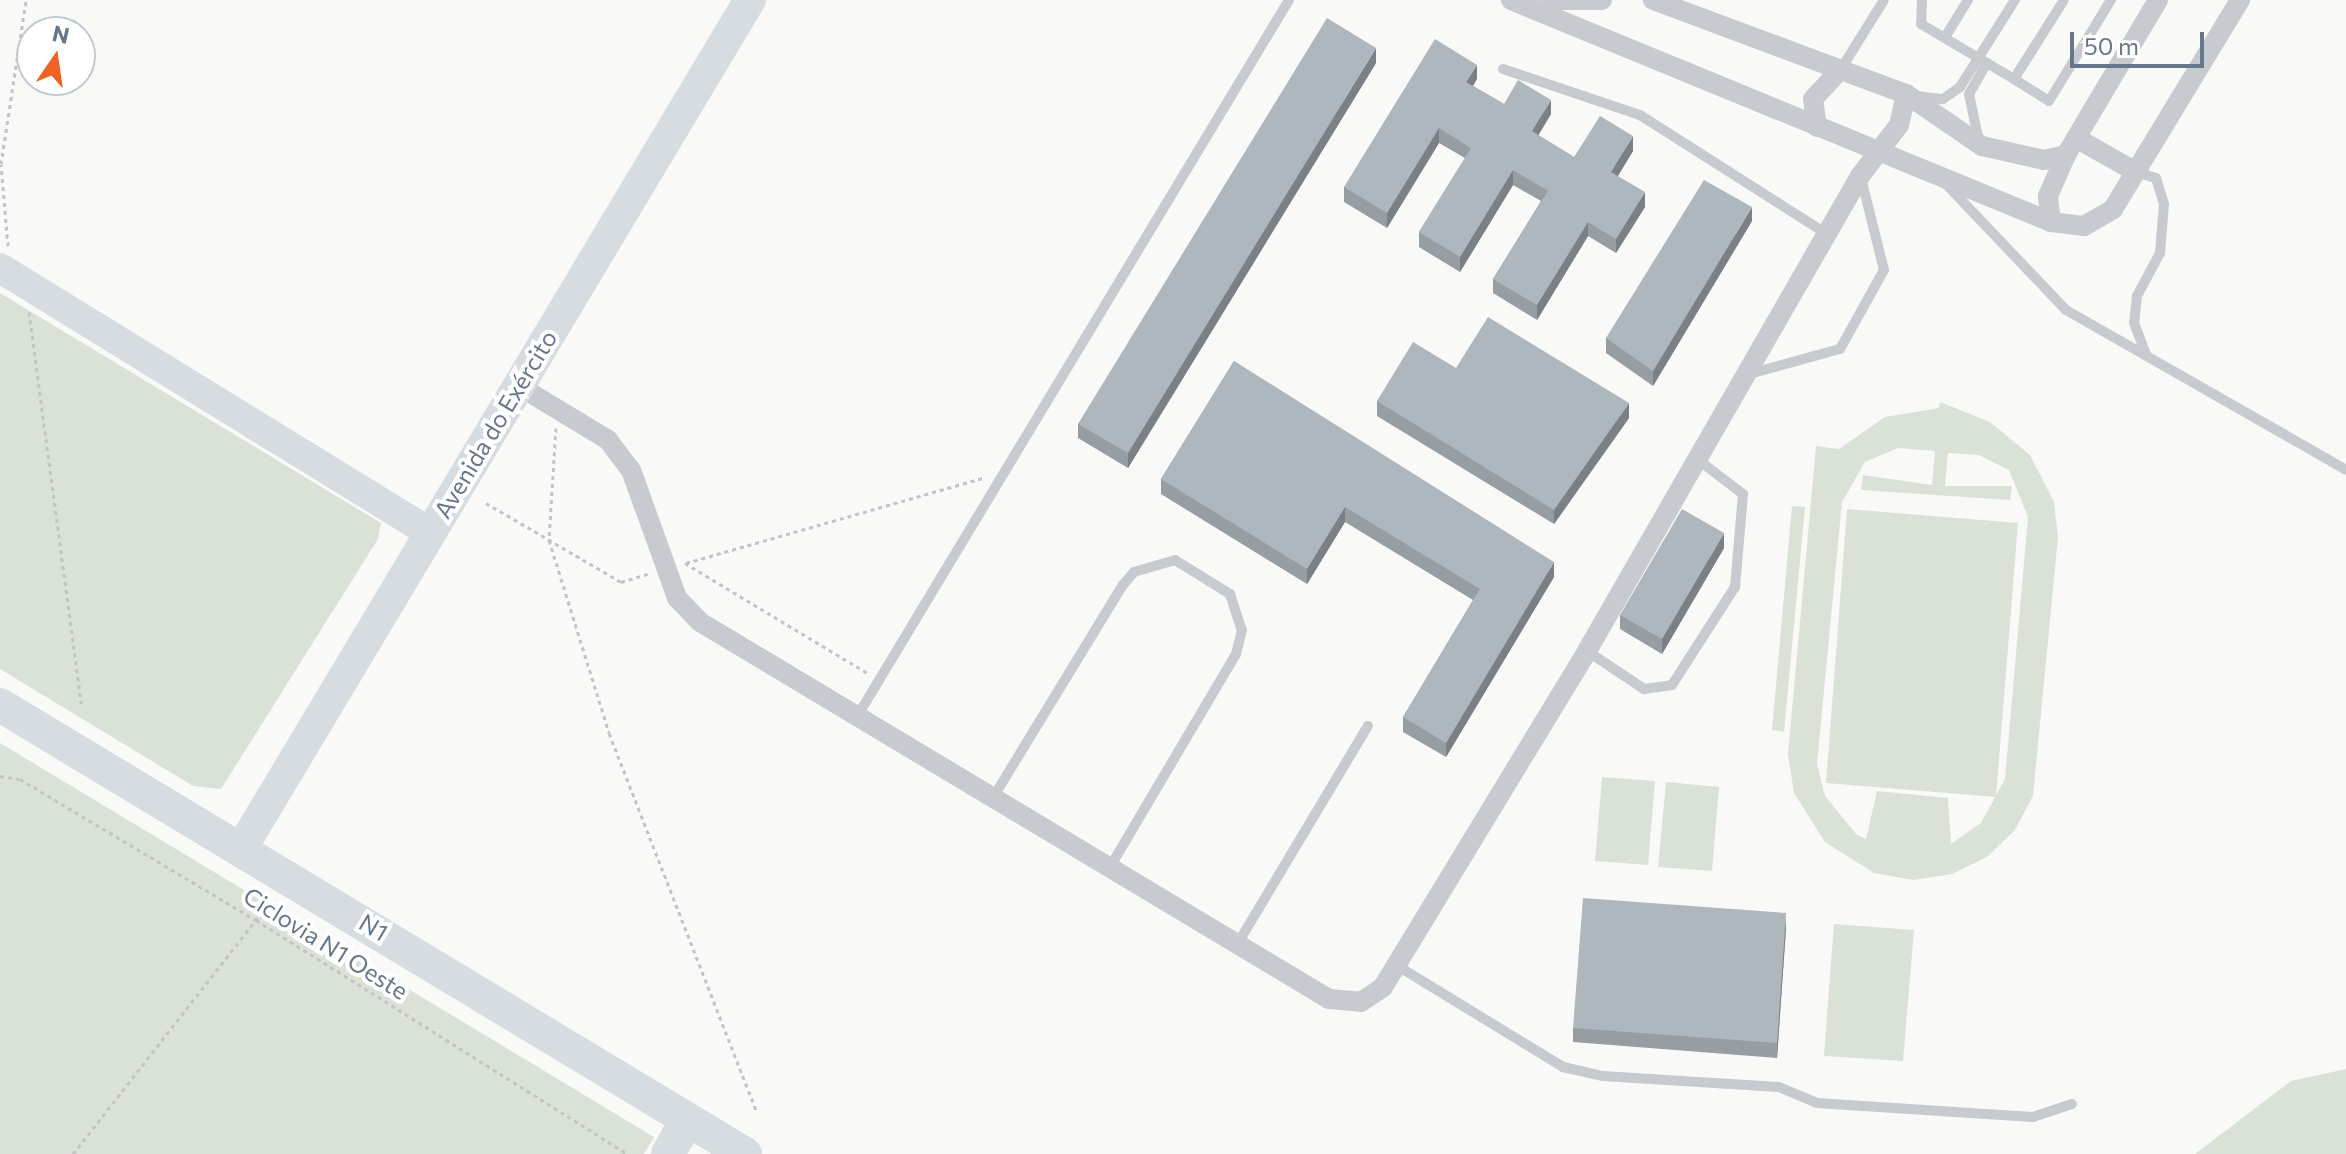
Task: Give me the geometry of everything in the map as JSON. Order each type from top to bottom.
[{"type":"highway","name":"N1","points":[[0,705],[745,1154]]},
{"type":"highway","points":[[668,1154],[686,1121]]},
{"type":"main road","name":"Avenida do Exército","points":[[241,849],[750,0]]},
{"type":"main road","points":[[0,268],[429,532]]},
{"type":"street","points":[[1511,0],[2051,222],[2101,221],[2136,172],[2240,0]]},
{"type":"street","points":[[1549,0],[1602,0]]},
{"type":"street","points":[[1653,0],[1906,94],[1982,146],[2044,160],[2071,146],[2136,172]]},
{"type":"street","points":[[2051,222],[2048,196],[2071,146],[2158,0]]},
{"type":"street","points":[[1817,127],[1813,99],[1841,69]]},
{"type":"street","points":[[519,386],[608,440],[631,470],[664,570],[700,622],[1329,999],[1361,1002],[1396,965],[1587,651],[1695,458],[1860,176],[1876,151],[1899,125],[1906,94]]},
{"type":"lane","points":[[858,715],[1289,0]]},
{"type":"lane","points":[[1841,69],[1884,0]]},
{"type":"lane","points":[[1922,0],[1921,24],[2049,101],[2111,0]]},
{"type":"lane","points":[[1945,37],[1968,0]]},
{"type":"lane","points":[[1982,146],[1968,118],[1969,94],[2015,0]]},
{"type":"lane","points":[[2014,79],[2064,0]]},
{"type":"lane","points":[[1906,94],[1943,99],[1983,60]]},
{"type":"lane","points":[[1503,69],[1640,115],[1827,234]]},
{"type":"lane","points":[[2136,172],[2156,178],[2164,204],[2160,253],[2137,296],[2134,323],[2146,354]]},
{"type":"lane","points":[[1937,175],[2066,310],[2346,470]]},
{"type":"lane","points":[[1743,375],[1840,349],[1884,270],[1860,176]]},
{"type":"lane","points":[[1587,651],[1644,689],[1672,685],[1735,587],[1743,494],[1695,458]]},
{"type":"lane","points":[[994,796],[1123,585],[1134,572],[1175,560],[1230,594],[1242,630],[1236,654],[1110,867]]},
{"type":"lane","points":[[1238,943],[1368,726]]},
{"type":"lane","points":[[1396,965],[1563,1067],[1603,1076],[1779,1087],[1817,1103],[2033,1117],[2072,1104]]},
{"type":"path","points":[[26,0],[1,164],[8,248],[27,284],[32,371],[81,704]]},
{"type":"path","points":[[557,409],[549,540],[609,733],[756,1111]]},
{"type":"path","points":[[675,566],[989,476]]},
{"type":"path","points":[[486,503],[621,582],[649,574]]},
{"type":"path","points":[[685,563],[880,680]]},
{"type":"path","name":"Ciclovia N1 Oeste","points":[[0,776],[20,779],[256,920],[627,1154]]},
{"type":"path","points":[[73,1154],[265,908]]},
{"type":"shaded area","points":[[0,293],[381,523],[378,539],[221,789],[193,786],[0,669]]},
{"type":"shaded area","points":[[1940,402],[1990,422],[2030,455],[2054,502],[2058,537],[2033,796],[2015,830],[1987,857],[1952,874],[1913,880],[1874,873],[1825,842],[1794,793],[1788,754],[1816,446],[1839,449],[1885,417],[1939,408]],"holes":[[[1898,448],[1935,451],[1932,485],[1863,475],[1861,490],[2010,500],[2012,486],[1945,486],[1948,453],[1979,455],[2009,470],[2028,517],[2005,779],[1981,823],[1951,844],[1948,798],[1877,791],[1866,839],[1857,835],[1825,796],[1817,764],[1842,502],[1865,462]]]},
{"type":"shaded area","points":[[1792,506],[1805,507],[1784,732],[1772,730]]},
{"type":"shaded area","points":[[1847,509],[2018,523],[1996,797],[1826,783]]},
{"type":"shaded area","points":[[0,743],[654,1137],[644,1154],[0,1154]]},
{"type":"shaded area","points":[[1602,777],[1655,781],[1648,865],[1595,861]]},
{"type":"shaded area","points":[[1666,782],[1719,787],[1712,871],[1658,867]]},
{"type":"shaded area","points":[[1834,924],[1914,930],[1903,1061],[1824,1056]]},
{"type":"shaded area","points":[[2346,1069],[2346,1154],[2195,1154],[2291,1081]]},
{"type":"building","points":[[1327,18],[1376,48],[1128,453],[1078,424]]},
{"type":"building","points":[[1435,39],[1477,65],[1466,82],[1504,104],[1518,80],[1551,100],[1532,131],[1574,157],[1600,116],[1633,136],[1611,172],[1645,192],[1616,239],[1588,222],[1537,305],[1493,279],[1548,191],[1513,170],[1460,257],[1419,232],[1471,148],[1439,128],[1387,213],[1344,187]]},
{"type":"building","points":[[1704,180],[1752,207],[1653,371],[1606,338]]},
{"type":"building","points":[[1488,317],[1629,403],[1554,510],[1377,401],[1413,342],[1456,368]]},
{"type":"building","points":[[1234,361],[1554,562],[1446,743],[1403,717],[1480,589],[1345,507],[1307,569],[1161,479]]},
{"type":"building","points":[[1682,509],[1724,533],[1662,639],[1620,615]]},
{"type":"building","points":[[1583,898],[1786,913],[1777,1043],[1573,1028]]}]
